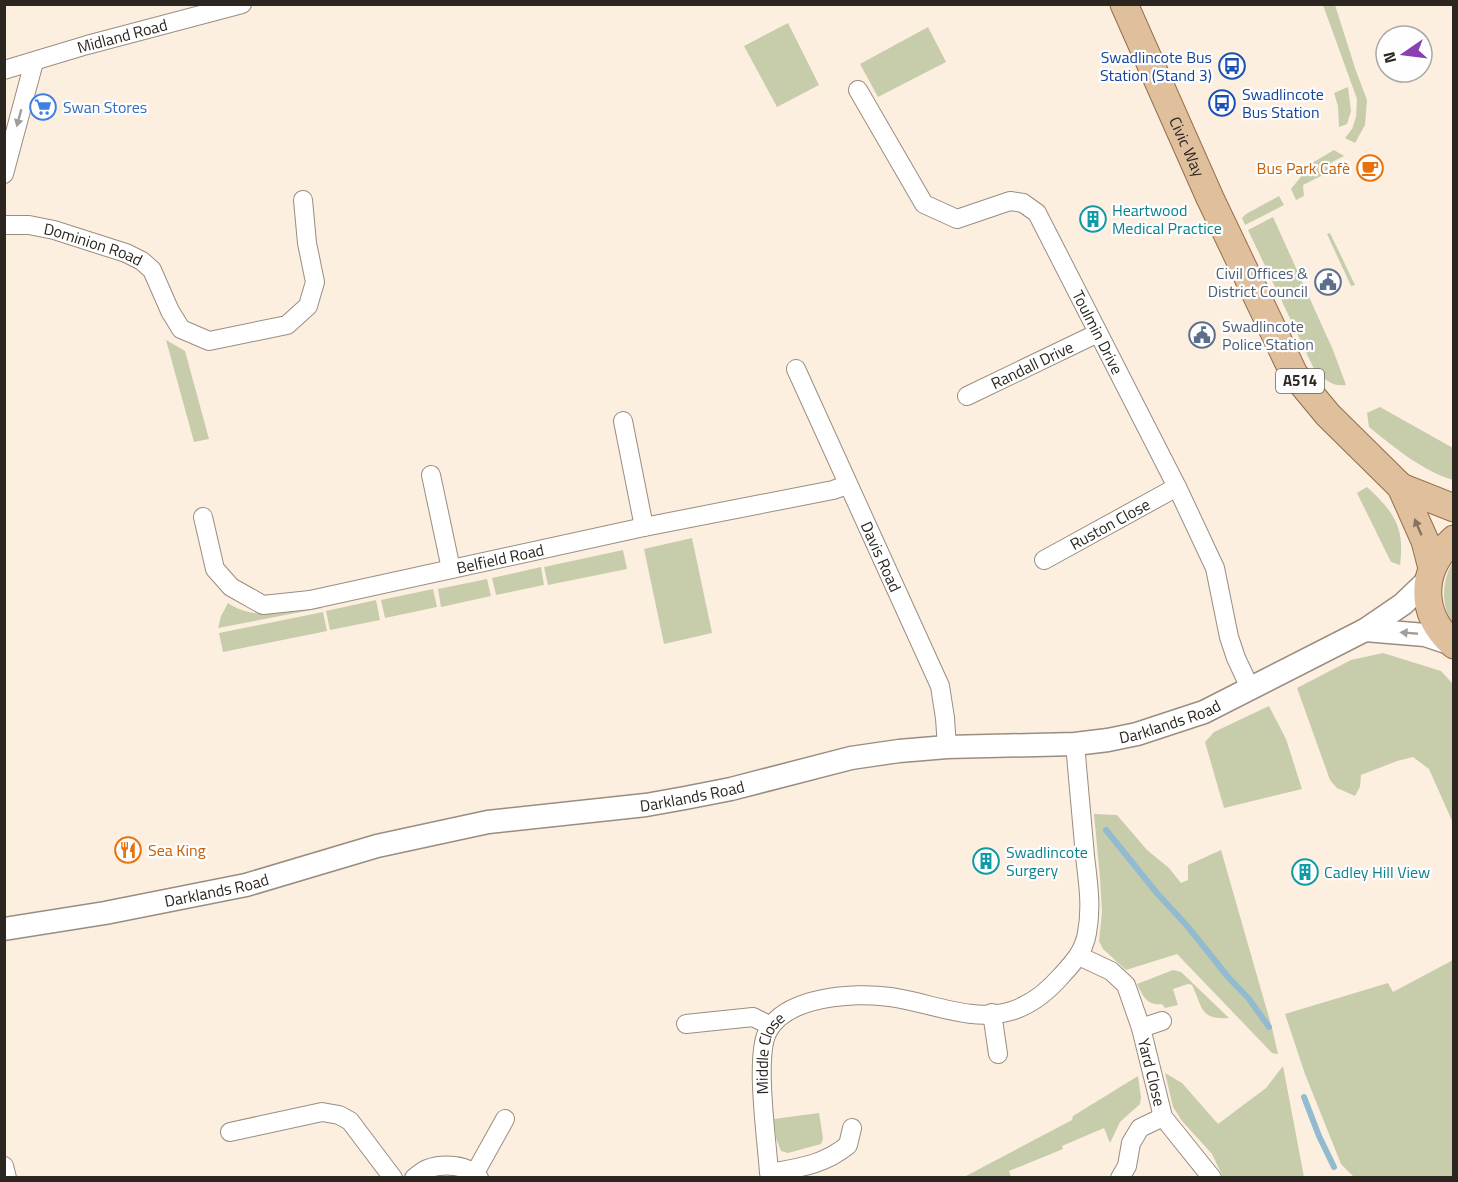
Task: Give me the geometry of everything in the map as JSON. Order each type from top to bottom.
[{"type":"main road","name":"Civic Way","points":[[1124,4],[1200,176],[1294,374],[1328,415],[1401,487],[1425,541],[1430,575],[1428,601],[1432,617],[1440,632],[1453,645]]},
{"type":"main road","name":"Civic Way","points":[[1401,487],[1454,508]]},
{"type":"main road","points":[[1430,575],[1441,550],[1454,539]]},
{"type":"street","name":"Midland Road","points":[[4,69],[242,4]]},
{"type":"street","points":[[4,174],[34,62]]},
{"type":"street","name":"Toulmin Drive","points":[[858,90],[924,204],[957,219],[1010,201],[1023,203],[1037,213],[1177,487],[1215,568],[1228,637],[1250,688]]},
{"type":"street","name":"Dominion Road","points":[[4,225],[29,225],[54,230],[126,253],[142,261],[152,270],[170,311],[181,329],[209,341],[288,325],[308,306],[315,282],[306,243],[303,200]]},
{"type":"street","name":"Randall Drive","points":[[967,396],[1098,333]]},
{"type":"street","name":"Davis Road","points":[[796,369],[940,686],[947,747]]},
{"type":"street","points":[[623,421],[644,527]]},
{"type":"street","points":[[431,475],[451,569]]},
{"type":"street","name":"Belfield Road","points":[[203,517],[215,569],[231,587],[263,605],[310,600],[644,527],[833,490],[847,485]]},
{"type":"street","name":"Ruston Close","points":[[1044,560],[1177,487]]},
{"type":"street","name":"Darklands Road","points":[[4,929],[246,885],[377,846],[489,822],[646,805],[731,789],[851,759],[899,751],[947,747],[1075,744],[1108,740],[1185,720],[1204,712],[1365,630],[1403,604],[1430,575]]},
{"type":"street","points":[[1365,630],[1425,634],[1453,645]]},
{"type":"street","name":"Middle Close","points":[[852,1128],[848,1145],[828,1159],[808,1166],[769,1173],[761,1057],[766,1035],[771,1026],[790,1010],[811,1002],[844,996],[889,997],[962,1012],[992,1013],[1011,1011],[1051,988],[1079,956],[1087,935],[1090,907],[1075,744]]},
{"type":"street","name":"Yard Close","points":[[1079,956],[1111,971],[1126,985],[1142,1028],[1163,1117],[1212,1178]]},
{"type":"street","points":[[992,1013],[998,1054]]},
{"type":"street","points":[[686,1024],[753,1017],[771,1026]]},
{"type":"street","name":"Yard Close","points":[[1142,1028],[1162,1021]]},
{"type":"street","points":[[230,1132],[322,1112],[339,1114],[350,1121],[393,1178]]},
{"type":"street","name":"Yard Close","points":[[1120,1178],[1127,1166],[1131,1143],[1140,1128],[1163,1117]]},
{"type":"street","points":[[414,1178],[426,1169],[449,1165],[477,1175],[505,1119]]},
{"type":"street","points":[[4,1166],[7,1178]]},
{"type":"green space","points":[[1323,5],[1335,5],[1367,100],[1365,125],[1355,143],[1345,138],[1352,129],[1356,117],[1357,99]]},
{"type":"green space","points":[[788,23],[819,85],[777,107],[744,46]]},
{"type":"green space","points":[[928,27],[946,62],[878,97],[860,64]]},
{"type":"green space","points":[[1348,87],[1351,111],[1347,124],[1339,127],[1338,106],[1334,93]]},
{"type":"green space","points":[[1334,150],[1344,156],[1332,162],[1325,174],[1303,185],[1304,196],[1296,200],[1291,189],[1312,163]]},
{"type":"green space","points":[[1279,196],[1284,205],[1245,225],[1242,218],[1246,214]]},
{"type":"green space","points":[[1273,217],[1333,350],[1346,385],[1331,383],[1313,367],[1248,230]]},
{"type":"green space","points":[[1330,233],[1355,285],[1351,286],[1327,234]]},
{"type":"green space","points":[[166,340],[185,351],[209,439],[194,442]]},
{"type":"green space","points":[[1380,407],[1453,448],[1453,480],[1419,464],[1369,427],[1367,413]]},
{"type":"green space","points":[[1367,487],[1384,504],[1396,521],[1401,540],[1400,565],[1391,562],[1357,493]]},
{"type":"green space","points":[[692,538],[712,633],[664,644],[644,549]]},
{"type":"green space","points":[[623,550],[627,569],[548,585],[544,567]]},
{"type":"green space","points":[[1453,561],[1453,624],[1446,609],[1444,592]]},
{"type":"green space","points":[[541,567],[544,585],[496,595],[492,578]]},
{"type":"green space","points":[[487,579],[491,596],[441,607],[438,589]]},
{"type":"green space","points":[[433,589],[437,607],[385,618],[381,600]]},
{"type":"green space","points":[[376,600],[380,620],[330,630],[326,611]]},
{"type":"green space","points":[[228,603],[239,609],[262,614],[321,603],[322,608],[218,628]]},
{"type":"green space","points":[[323,612],[327,631],[223,652],[219,633]]},
{"type":"green space","points":[[1383,653],[1441,671],[1452,683],[1453,823],[1429,769],[1413,757],[1361,775],[1360,787],[1355,796],[1337,788],[1330,780],[1297,688],[1351,660]]},
{"type":"green space","points":[[1269,706],[1286,739],[1302,789],[1224,808],[1205,742],[1214,732]]},
{"type":"green space","points":[[1094,814],[1117,815],[1147,850],[1169,868],[1181,883],[1188,880],[1188,865],[1221,850],[1278,1054],[1272,1053],[1177,954],[1126,970],[1103,949],[1099,941],[1102,912]]},
{"type":"green space","points":[[1453,960],[1453,1177],[1354,1177],[1341,1164],[1305,1074],[1285,1014],[1388,983],[1393,992]]},
{"type":"green space","points":[[1173,970],[1181,972],[1229,1018],[1212,1017],[1207,1014],[1192,985],[1188,984],[1173,989],[1178,1005],[1165,1008],[1162,1004],[1149,1002],[1137,984]]},
{"type":"green space","points":[[1283,1066],[1304,1177],[1223,1177],[1212,1154],[1182,1121],[1173,1107],[1165,1073],[1182,1083],[1218,1124],[1266,1088]]},
{"type":"green space","points":[[1138,1076],[1140,1104],[1120,1122],[1110,1143],[1104,1128],[1062,1146],[1063,1149],[1009,1171],[1011,1177],[964,1177],[1072,1120],[1073,1116]]},
{"type":"green space","points":[[819,1113],[823,1138],[821,1144],[788,1153],[781,1151],[776,1138],[774,1119]]},
{"type":"waterway","points":[[1106,830],[1156,892],[1249,999],[1269,1027]]},
{"type":"waterway","points":[[1304,1097],[1334,1167]]},
{"type":"place","name":"Swadlincote Bus Station (Stand 3)","points":[[1232,66]]},
{"type":"place","name":"Swadlincote Bus Station","points":[[1222,103]]},
{"type":"place","name":"Swan Stores","points":[[43,107]]},
{"type":"place","name":"Bus Park Cafè","points":[[1370,168]]},
{"type":"place","name":"Heartwood Medical Practice","points":[[1093,219]]},
{"type":"place","name":"Civil Offices & District Council","points":[[1328,282]]},
{"type":"place","name":"Swadlincote Police Station","points":[[1202,335]]},
{"type":"place","name":"Sea King","points":[[128,850]]},
{"type":"place","name":"Swadlincote Surgery","points":[[986,861]]},
{"type":"place","name":"Cadley Hill View","points":[[1305,872]]}]
